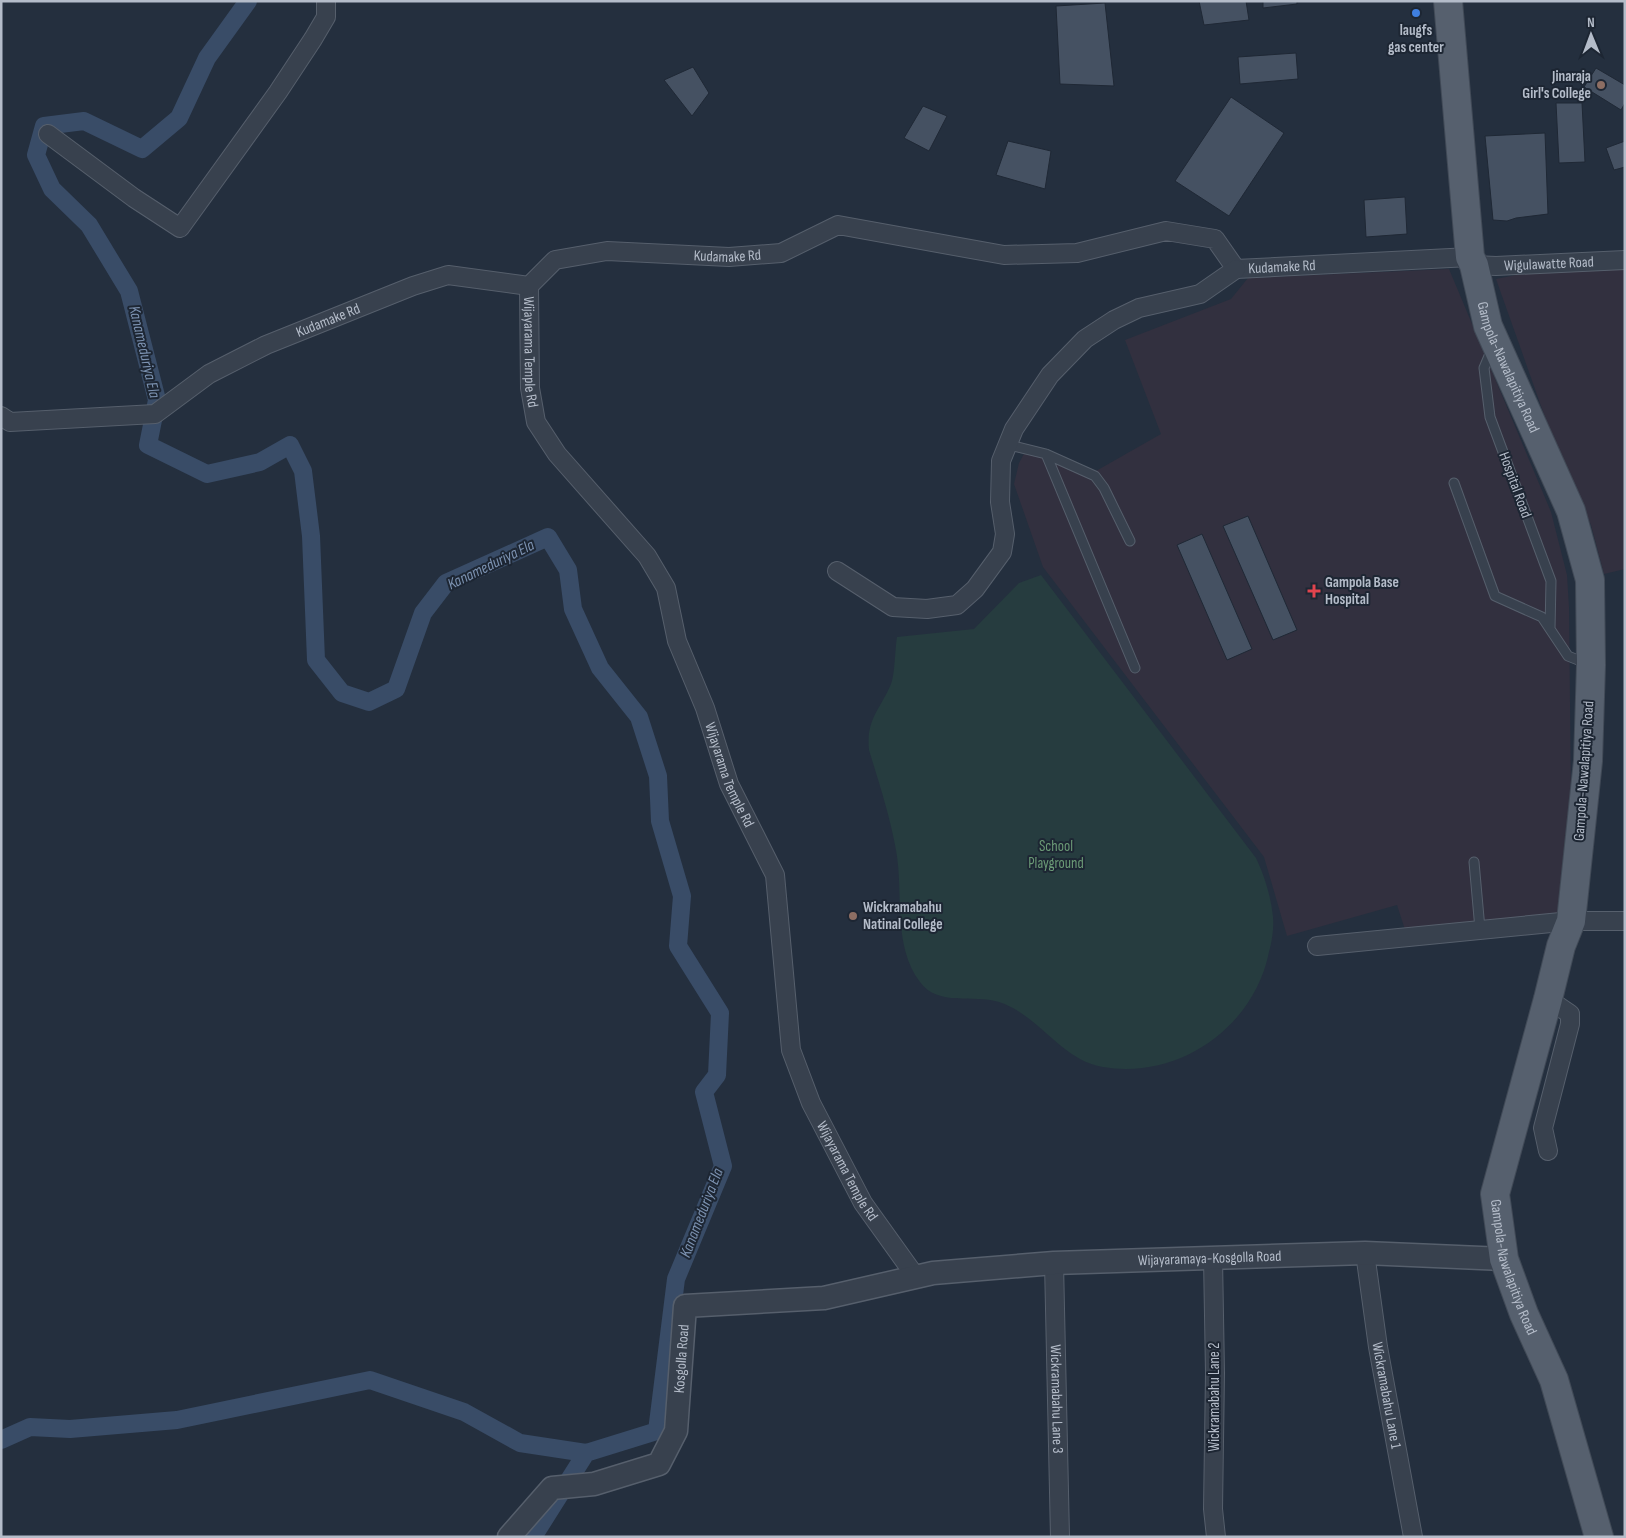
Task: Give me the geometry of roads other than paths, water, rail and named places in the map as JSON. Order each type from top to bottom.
[{"type":"main road","name":"Gampola-Nawalapitiya Road","points":[[1448,1],[1472,261],[1488,326],[1571,511],[1590,580],[1588,761],[1571,921],[1561,946],[1495,1194],[1504,1259],[1524,1314],[1554,1380],[1599,1537]]},
{"type":"street","points":[[48,134],[134,198],[180,228],[278,92],[313,39],[326,17],[326,1]]},
{"type":"street","name":"Kudamake Rd","points":[[1,416],[10,422],[154,414],[209,374],[266,344],[413,286],[448,275],[530,286],[555,260],[607,251],[729,257],[781,253],[838,225],[1004,255],[1078,253],[1166,231],[1215,239],[1236,269],[1472,261]]},
{"type":"street","name":"Wigulawatte Road","points":[[1472,261],[1496,266],[1625,260]]},
{"type":"street","points":[[837,571],[892,607],[927,609],[957,605],[975,589],[1002,552],[1004,534],[1000,502],[1001,461],[1014,429],[1050,375],[1085,339],[1114,320],[1139,308],[1200,294],[1236,269]]},
{"type":"street","name":"Wijayarama Temple Rd","points":[[530,286],[530,388],[536,422],[557,454],[647,556],[666,588],[677,641],[706,708],[729,784],[775,875],[791,1050],[812,1103],[863,1203],[916,1277]]},
{"type":"street","points":[[1317,946],[1571,921],[1625,921]]},
{"type":"street","points":[[1548,999],[1570,1014],[1570,1024],[1543,1128],[1548,1151]]},
{"type":"street","name":"Wijayaramaya-Kosgolla Road","points":[[916,1277],[933,1273],[1054,1263],[1365,1253],[1504,1259]]},
{"type":"street","name":"Wickramabahu Lane 1","points":[[1365,1253],[1378,1347],[1413,1537]]},
{"type":"street","name":"Wickramabahu Lane 2","points":[[1213,1258],[1215,1373],[1213,1509],[1216,1537]]},
{"type":"street","name":"Wickramabahu Lane 3","points":[[1054,1263],[1060,1537]]},
{"type":"street","name":"Kosgolla Road","points":[[508,1537],[552,1488],[594,1484],[659,1464],[676,1431],[686,1306],[824,1298],[916,1277]]},
{"type":"lane","name":"Hospital Road","points":[[1495,342],[1484,368],[1490,417],[1551,581],[1550,629]]},
{"type":"lane","points":[[1008,445],[1046,454],[1095,476],[1104,488],[1130,541]]},
{"type":"lane","points":[[1046,454],[1135,668]]},
{"type":"lane","points":[[1454,483],[1496,596],[1542,617],[1568,656],[1590,665]]},
{"type":"lane","points":[[1474,862],[1480,929]]},
{"type":"waterway","name":"Kanameduriya Ela","points":[[248,1],[207,58],[179,118],[142,149],[84,121],[44,126],[36,155],[52,189],[89,225],[129,291],[157,400],[148,445],[207,474],[260,462],[290,445],[303,471],[311,536],[316,660],[342,693],[369,702],[396,689],[423,613],[446,583],[548,537],[568,570],[573,609],[600,668],[639,717],[658,776],[660,821],[682,896],[678,946],[720,1013],[717,1075],[704,1092],[723,1166],[676,1279],[657,1431],[586,1453],[533,1537]]},
{"type":"waterway","points":[[1,1440],[30,1427],[70,1429],[177,1420],[370,1380],[464,1412],[520,1443],[586,1453]]},
{"type":"place","name":"laugfs gas center","points":[[1416,13]]},
{"type":"place","name":"Jinaraja Girl's College","points":[[1601,85]]},
{"type":"place","name":"Gampola Base Hospital","points":[[1314,591]]},
{"type":"place","name":"Wickramabahu Natinal College","points":[[853,916]]},
{"type":"park label","name":"School Playground","points":[[1056,854]]}]
